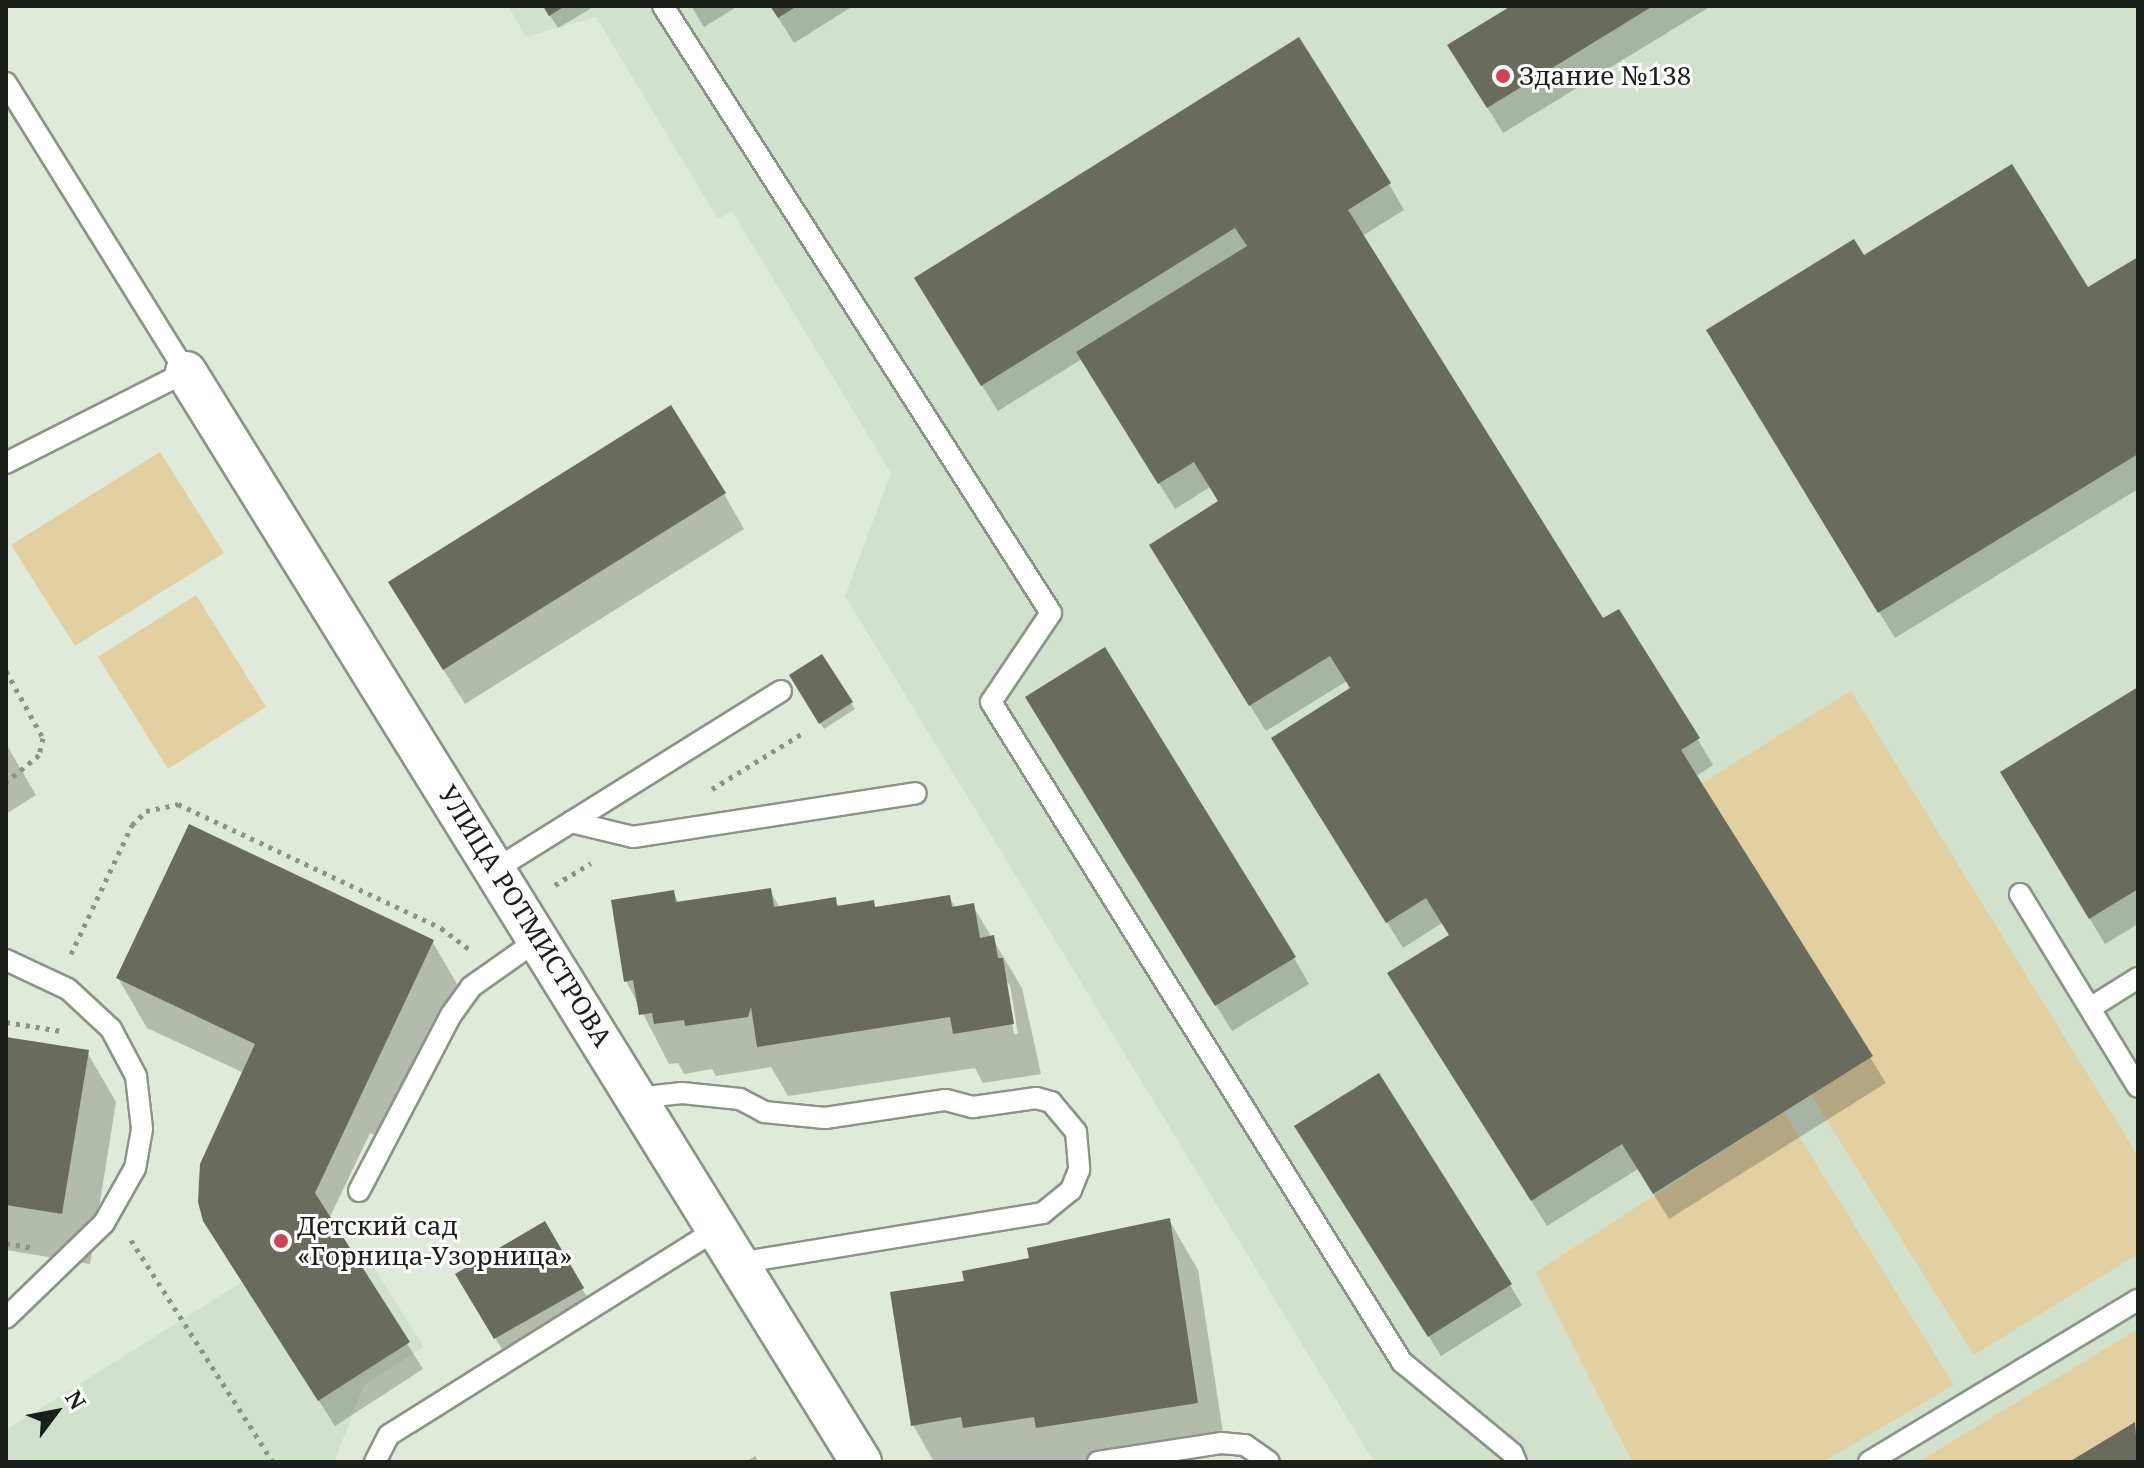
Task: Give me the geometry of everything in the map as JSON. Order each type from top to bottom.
[{"type":"street","name":"УЛИЦА РОТМИСТРОВА","points":[[186,372],[861,1462]]},
{"type":"lane","points":[[663,6],[1051,613],[991,702],[1402,1362],[1512,1453],[1516,1462]]},
{"type":"lane","points":[[6,83],[186,372],[6,463]]},
{"type":"lane","points":[[496,869],[781,691]]},
{"type":"lane","points":[[571,822],[633,837],[916,793]]},
{"type":"lane","points":[[2020,894],[2138,1087]]},
{"type":"lane","points":[[359,1191],[451,1015],[490,970],[539,939]]},
{"type":"lane","points":[[6,960],[57,984],[111,1029],[136,1076],[142,1129],[135,1168],[111,1210],[6,1318]]},
{"type":"lane","points":[[2090,1008],[2138,978]]},
{"type":"lane","points":[[637,1098],[682,1093],[740,1099],[764,1112],[825,1118],[946,1100],[973,1107],[1036,1098],[1051,1102],[1076,1132],[1079,1170],[1071,1190],[1043,1213],[738,1263]]},
{"type":"lane","points":[[375,1462],[389,1435],[718,1229]]},
{"type":"lane","points":[[1869,1462],[2138,1300]]},
{"type":"lane","points":[[1098,1462],[1221,1443],[1245,1445],[1269,1462]]},
{"type":"path","points":[[6,671],[43,738],[39,755],[6,782]]},
{"type":"path","points":[[57,984],[132,825],[163,804],[178,804],[441,928],[490,970]]},
{"type":"path","points":[[111,1210],[273,1462]]},
{"type":"shaded area","points":[[508,6],[2138,6],[2138,1462],[1374,1462],[845,596],[891,473],[732,211],[718,219],[596,17],[526,37]]},
{"type":"shaded area","points":[[160,452],[224,553],[75,646],[11,545]]},
{"type":"shaded area","points":[[196,595],[266,707],[168,769],[98,657]]},
{"type":"shaded area","points":[[1851,691],[2138,1156],[2138,1254],[1974,1355],[1811,1095],[1872,1056],[1702,783]]},
{"type":"shaded area","name":"Детский сад «Горница-Узорница»","points":[[255,1044],[315,1193],[361,1265],[369,1260],[424,1347],[364,1385],[334,1462],[6,1462],[6,1430],[242,1282],[203,1221],[197,1180],[207,1146]]},
{"type":"shaded area","points":[[1784,1112],[1954,1385],[1823,1462],[1632,1462],[1536,1272]]},
{"type":"shaded area","points":[[2138,1329],[2138,1462],[1918,1462]]},
{"type":"building","points":[[543,6],[565,6],[549,16]]},
{"type":"building","points":[[770,6],[797,6],[778,18]]},
{"type":"building","name":"Здание №138","points":[[1511,6],[1653,6],[1487,108],[1447,45]]},
{"type":"building","points":[[1299,37],[1391,183],[1348,210],[1603,618],[1619,609],[1700,738],[1681,750],[1873,1056],[1653,1194],[1622,1144],[1531,1201],[1387,973],[1449,935],[1426,898],[1386,923],[1271,738],[1350,688],[1330,656],[1249,706],[1149,545],[1218,501],[1194,462],[1158,484],[1076,352],[1247,246],[1235,228],[981,386],[914,278]]},
{"type":"building","points":[[2012,164],[2088,287],[2138,257],[2138,454],[1878,613],[1706,330],[1854,239],[1864,255]]},
{"type":"building","points":[[671,405],[726,493],[443,670],[388,582]]},
{"type":"building","points":[[1105,647],[1296,957],[1215,1006],[1025,697]]},
{"type":"building","points":[[822,654],[853,702],[819,724],[789,675]]},
{"type":"building","points":[[2138,687],[2138,889],[2089,919],[2000,772]]},
{"type":"building","points":[[189,824],[434,940],[315,1193],[410,1342],[318,1401],[203,1221],[198,1202],[200,1164],[255,1044],[116,978]]},
{"type":"building","points":[[771,888],[774,907],[836,897],[837,906],[874,900],[875,907],[950,895],[952,907],[974,903],[980,938],[994,935],[998,958],[1003,958],[1014,1024],[953,1034],[950,1017],[757,1047],[751,1007],[748,1017],[685,1026],[684,1020],[654,1024],[652,1013],[639,1015],[633,980],[624,982],[611,900],[674,890],[676,902]]},
{"type":"building","points":[[6,1037],[89,1050],[62,1214],[6,1205]]},
{"type":"building","points":[[1379,1073],[1512,1284],[1428,1337],[1294,1126]]},
{"type":"building","points":[[1170,1218],[1198,1403],[1036,1428],[1034,1417],[963,1428],[961,1417],[911,1426],[890,1292],[964,1281],[962,1271],[1029,1258],[1027,1248]]},
{"type":"building","points":[[545,1221],[584,1288],[494,1339],[455,1274]]},
{"type":"building","points":[[2135,1422],[2138,1462],[2069,1462]]},
{"type":"place","name":"Здание №138","points":[[1503,76]]},
{"type":"place","name":"Детский сад «Горница-Узорница»","points":[[281,1241]]}]
